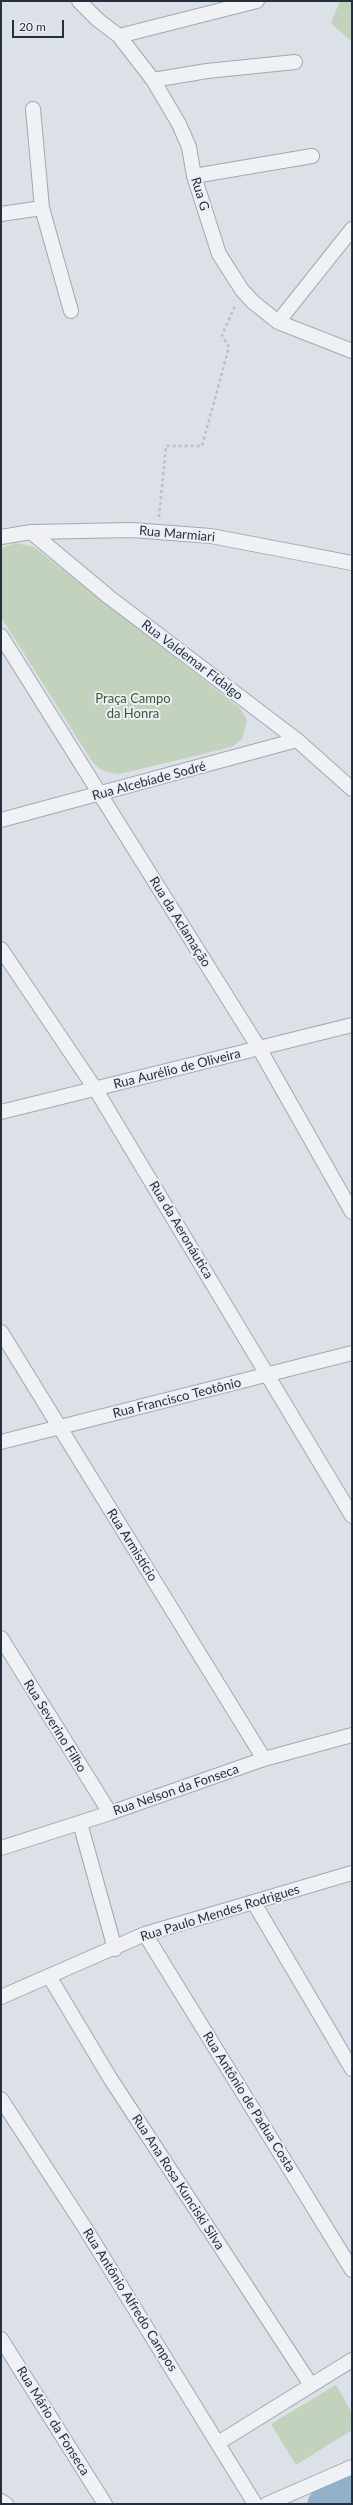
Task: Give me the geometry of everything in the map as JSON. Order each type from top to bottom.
[{"type":"street","name":"Rua G","points":[[80,1],[98,20],[119,36],[153,80],[186,141],[194,176],[219,254],[242,290],[252,302],[278,322],[352,351]]},
{"type":"street","points":[[119,36],[257,1]]},
{"type":"street","points":[[153,80],[295,62]]},
{"type":"street","points":[[34,108],[42,208],[71,311]]},
{"type":"street","points":[[194,176],[312,156]]},
{"type":"street","points":[[1,214],[42,208]]},
{"type":"street","points":[[278,322],[352,229]]},
{"type":"street","name":"Rua Marmiari","points":[[1,537],[31,532],[132,530],[211,536],[352,563]]},
{"type":"street","name":"Rua Valdemar Fidalgo","points":[[31,532],[110,597],[297,740],[352,789]]},
{"type":"street","name":"Rua da Aclamação","points":[[1,636],[346,1189],[352,1212]]},
{"type":"street","name":"Rua Alcebíade Sodré","points":[[1,820],[297,740]]},
{"type":"street","name":"Rua da Aeronáutica","points":[[1,949],[96,1090],[352,1516]]},
{"type":"street","name":"Rua Aurélio de Oliveira","points":[[1,1112],[96,1090],[352,1025]]},
{"type":"street","name":"Rua Armistício","points":[[1,1332],[264,1759]]},
{"type":"street","name":"Rua Francisco Teotônio","points":[[1,1442],[352,1353]]},
{"type":"street","name":"Rua Severino Filho","points":[[1,1638],[110,1813]]},
{"type":"street","name":"Rua Nelson da Fonseca","points":[[1,1848],[110,1813],[264,1759],[352,1735]]},
{"type":"street","points":[[80,1823],[116,1949]]},
{"type":"street","name":"Rua Paulo Mendes Rodrigues","points":[[1,1996],[116,1949],[145,1934],[352,1873]]},
{"type":"street","points":[[254,1903],[352,2069]]},
{"type":"street","name":"Rua Antônio de Padua Costa","points":[[145,1934],[352,2270]]},
{"type":"street","name":"Rua Ana Rosa Kunciski Silva","points":[[49,1976],[110,2078],[311,2385]]},
{"type":"street","name":"Rua Antônio Alfredo Campos","points":[[1,2099],[85,2228],[255,2504]]},
{"type":"street","name":"Rua Mário da Fonseca","points":[[1,2339],[105,2504]]},
{"type":"street","points":[[218,2443],[352,2360]]},
{"type":"street","points":[[267,2504],[352,2468]]},
{"type":"street","points":[[1,2502],[6,2504]]},
{"type":"path","points":[[158,532],[166,446],[202,446],[229,346],[222,335],[242,290]]},
{"type":"green space","points":[[340,1],[352,1],[352,42],[331,23]]},
{"type":"green space","name":"Praça Campo da Honra","points":[[15,543],[34,547],[241,709],[247,721],[242,739],[232,747],[119,774],[106,772],[93,763],[1,617],[1,548]]},
{"type":"green space","points":[[336,2385],[352,2413],[352,2430],[296,2465],[271,2424]]},
{"type":"waterway","points":[[323,2504],[352,2491]]}]
